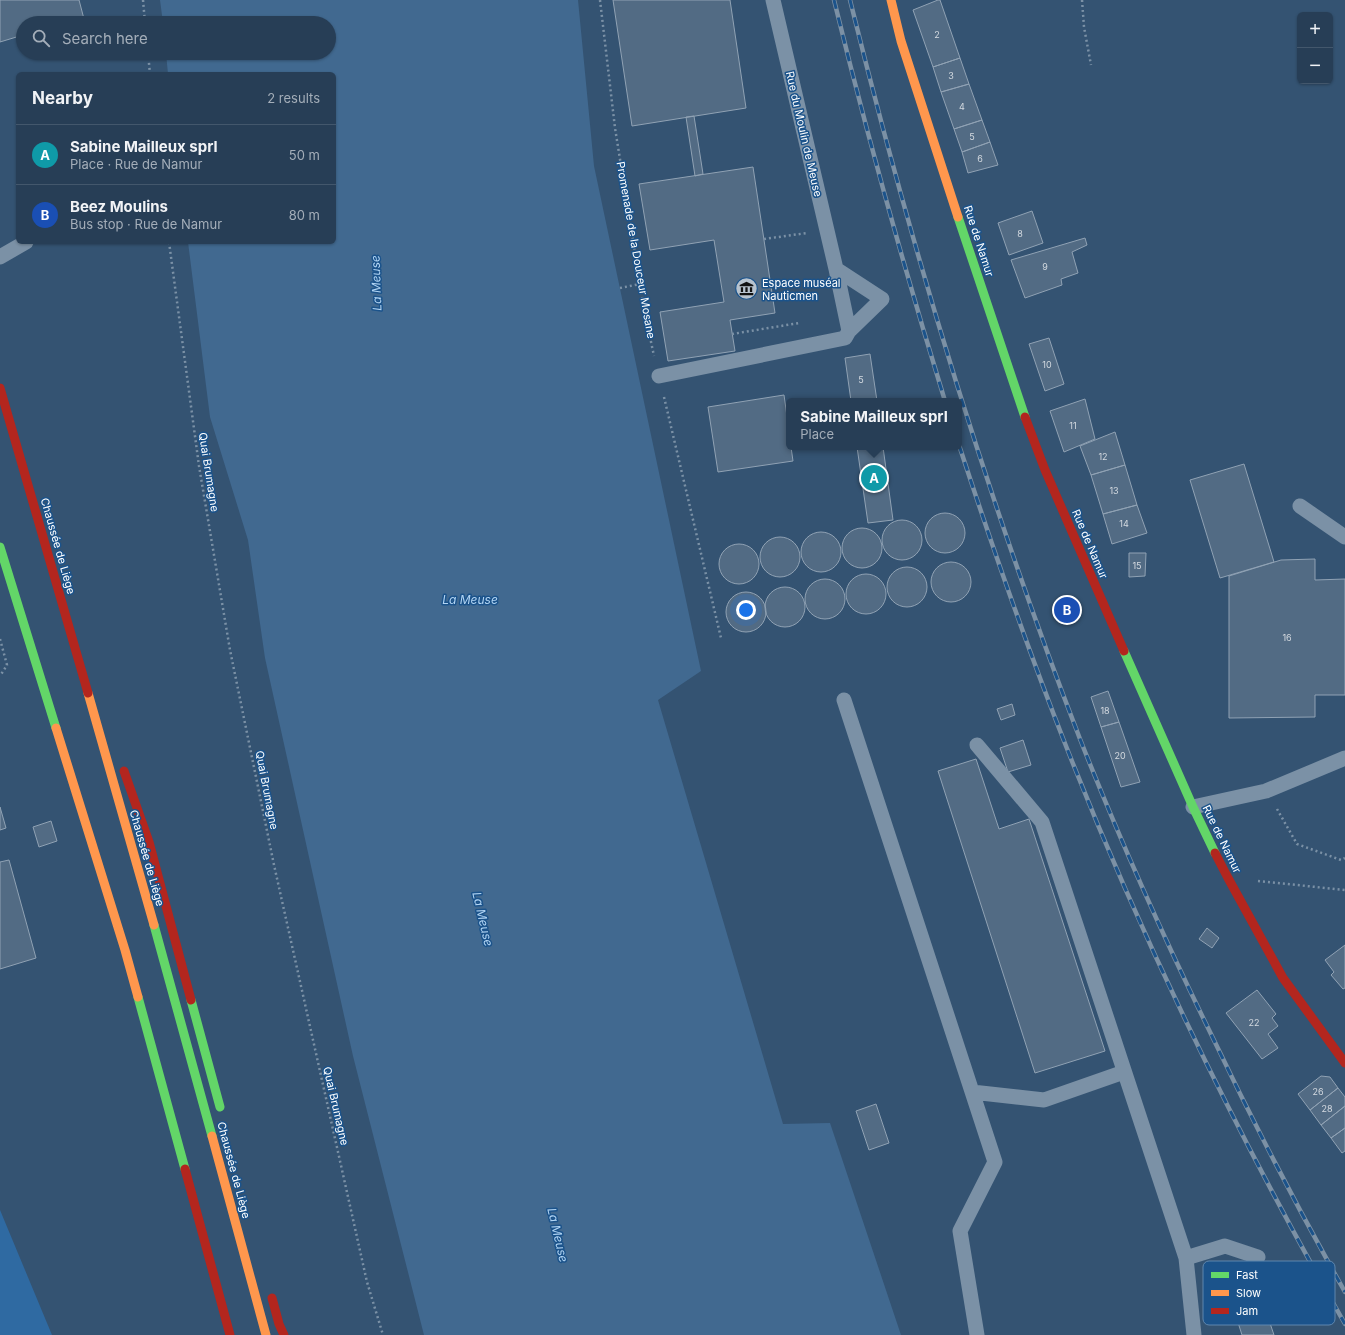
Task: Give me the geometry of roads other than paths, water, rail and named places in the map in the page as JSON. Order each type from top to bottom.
[{"type":"main road","name":"Rue de Namur","points":[[891,0],[901,41],[976,273],[1019,400],[1061,506],[1193,807],[1228,878],[1283,978],[1345,1063]]},
{"type":"main road","name":"Chaussée de Liège","points":[[0,388],[220,1159],[266,1335]]},
{"type":"main road","points":[[46,546],[100,701]]},
{"type":"main road","points":[[0,547],[125,950],[230,1335]]},
{"type":"main road","points":[[120,760],[149,842],[223,1118]]},
{"type":"main road","points":[[269,1286],[279,1324],[284,1335]]},
{"type":"lane","name":"Rue du Moulin de Meuse","points":[[773,0],[836,269],[849,331]]},
{"type":"lane","points":[[0,257],[23,244]]},
{"type":"lane","points":[[659,376],[845,338],[849,331],[882,299],[836,269]]},
{"type":"lane","points":[[1300,506],[1345,538]]},
{"type":"lane","points":[[844,700],[994,1162],[960,1231],[977,1335]]},
{"type":"lane","points":[[977,745],[1042,822],[1186,1258],[1194,1335]]},
{"type":"lane","points":[[1193,807],[1266,791],[1345,758]]},
{"type":"lane","points":[[972,1092],[1044,1100],[1124,1072]]},
{"type":"lane","points":[[1186,1258],[1225,1246],[1258,1257]]},
{"type":"water","name":"La Meuse","points":[[160,0],[578,0],[594,166],[701,671],[658,700],[783,1124],[830,1123],[901,1335],[424,1335],[353,1056],[265,658],[248,540],[210,417],[188,244],[336,244],[336,72],[168,72],[167,60],[336,60],[336,16],[162,16]]},
{"type":"railway","points":[[834,0],[886,201],[944,398]]},
{"type":"railway","points":[[850,0],[925,281],[961,398]]},
{"type":"railway","points":[[962,401],[1046,648],[1080,739],[1126,850],[1158,923],[1242,1098],[1328,1261]]},
{"type":"railway","points":[[961,450],[997,559],[1037,671],[1096,820],[1195,1040],[1231,1112],[1310,1261]]},
{"type":"railway","points":[[1335,1274],[1345,1292]]},
{"type":"railway","points":[[1335,1306],[1345,1324]]},
{"type":"place","name":"Espace muséal Nauticmen","points":[[747,289]]},
{"type":"place","name":"Sabine Mailleux sprl","points":[[874,478]]},
{"type":"place","name":"Beez Moulins","points":[[1067,610]]}]
